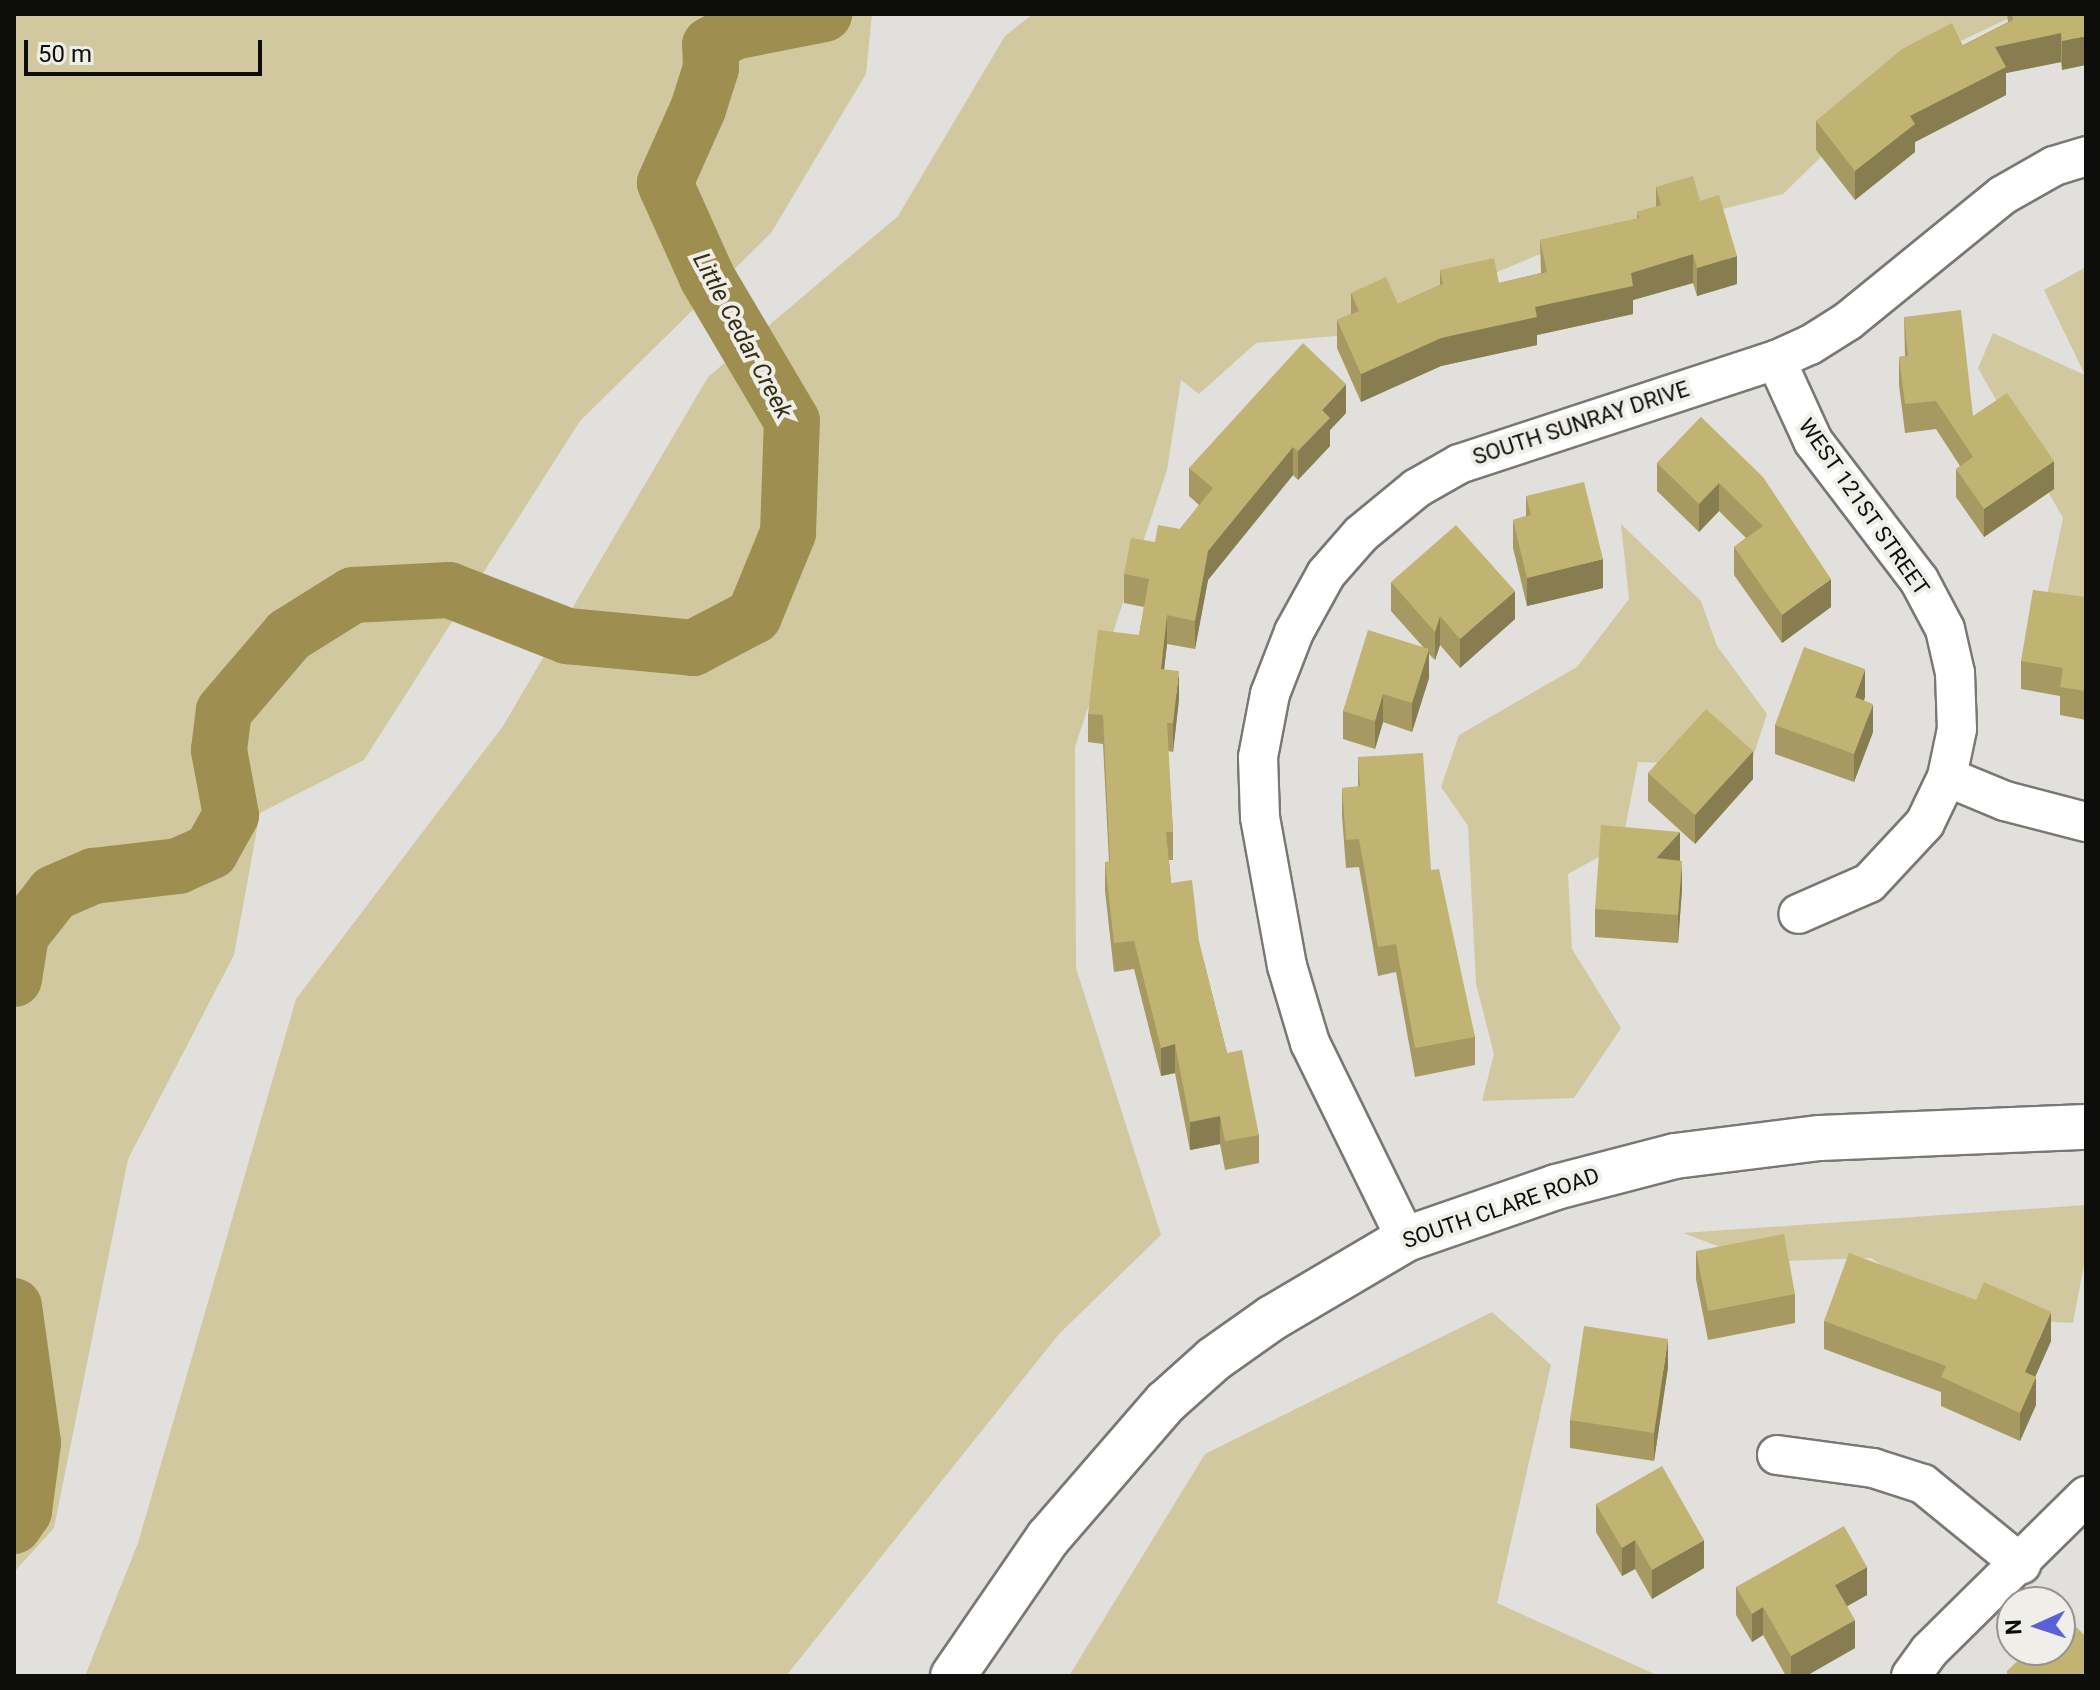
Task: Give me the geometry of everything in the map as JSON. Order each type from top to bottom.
[{"type":"street","name":"SOUTH SUNRAY DRIVE","points":[[1406,1239],[1310,1043],[1269,879],[1258,757],[1270,694],[1294,632],[1326,574],[1361,534],[1417,488],[1459,464],[1776,360],[1848,321],[2003,195],[2054,166],[2086,156]]},
{"type":"street","name":"WEST 121ST STREET","points":[[1776,360],[1813,441],[1919,580],[1945,629],[1955,673],[1957,729],[1947,777],[1925,823],[1902,853],[1869,883],[1798,914]]},
{"type":"street","points":[[1947,777],[2005,801],[2086,822]]},
{"type":"street","name":"SOUTH CLARE ROAD","points":[[953,1676],[1048,1538],[1166,1402],[1214,1359],[1272,1318],[1406,1239],[1556,1187],[1675,1156],[1820,1138],[2086,1127]]},
{"type":"street","points":[[1777,1455],[1873,1468],[1923,1484],[2021,1564]]},
{"type":"street","points":[[1911,1676],[1929,1651],[2021,1564],[2086,1496]]},
{"type":"shaded area","points":[[14,14],[872,14],[866,74],[771,233],[580,421],[364,760],[260,813],[234,955],[128,1159],[54,1528],[14,1572]]},
{"type":"shaded area","points":[[1033,14],[2018,14],[1920,60],[1783,194],[1538,255],[1347,335],[1256,343],[1199,394],[1181,380],[1167,470],[1075,747],[1076,968],[1161,1235],[1059,1334],[786,1676],[85,1676],[138,1543],[296,999],[503,726],[708,377],[898,216],[1005,36]]},
{"type":"shaded area","points":[[2086,267],[2086,623],[2047,595],[2063,518],[1978,368],[1993,333],[2085,375],[2044,290]]},
{"type":"shaded area","points":[[1621,524],[1701,601],[1717,646],[1767,714],[1750,766],[1638,762],[1622,844],[1568,874],[1572,949],[1621,1028],[1574,1098],[1482,1101],[1494,1054],[1476,984],[1468,826],[1441,787],[1459,735],[1577,667],[1629,599]]},
{"type":"shaded area","points":[[2086,1205],[2086,1254],[2073,1323],[1961,1317],[1871,1258],[1760,1262],[1683,1233]]},
{"type":"shaded area","points":[[1492,1312],[1551,1365],[1497,1603],[1659,1676],[1069,1676],[1205,1454]]},
{"type":"building","points":[[2012,14],[2086,14],[2086,36],[2062,41],[2061,33],[1995,47],[2006,67],[1910,116],[1915,124],[1855,171],[1816,121],[1902,49],[1952,23],[1963,46],[2013,20]]},
{"type":"building","points":[[1693,176],[1700,201],[1719,195],[1737,256],[1697,268],[1693,254],[1631,273],[1633,286],[1535,307],[1537,317],[1441,338],[1361,374],[1337,320],[1359,311],[1351,293],[1386,277],[1398,304],[1443,284],[1440,270],[1494,258],[1499,283],[1547,272],[1540,240],[1639,218],[1637,212],[1661,205],[1656,187]]},
{"type":"building","points":[[1961,310],[1973,416],[2007,393],[2054,461],[1984,509],[1956,469],[1973,457],[1936,401],[1905,404],[1899,357],[1908,356],[1904,317]]},
{"type":"building","points":[[1303,343],[1346,384],[1322,410],[1330,418],[1298,451],[1293,447],[1208,551],[1195,621],[1167,615],[1161,669],[1179,671],[1173,723],[1167,723],[1173,832],[1166,832],[1171,883],[1192,880],[1199,942],[1227,1053],[1242,1050],[1259,1135],[1225,1141],[1220,1116],[1190,1122],[1175,1044],[1161,1048],[1134,941],[1114,943],[1105,862],[1110,861],[1103,715],[1088,714],[1098,630],[1139,635],[1149,579],[1124,574],[1131,538],[1155,542],[1158,525],[1180,529],[1213,488],[1189,468]]},
{"type":"building","points":[[1701,417],[1763,477],[1831,579],[1782,615],[1734,547],[1763,526],[1719,483],[1699,504],[1657,463]]},
{"type":"building","points":[[1584,482],[1603,559],[1527,578],[1513,520],[1531,515],[1526,496]]},
{"type":"building","points":[[1456,525],[1515,591],[1460,639],[1440,616],[1435,632],[1391,582]]},
{"type":"building","points":[[2033,590],[2086,597],[2086,691],[2060,687],[2063,668],[2021,661]]},
{"type":"building","points":[[1368,630],[1429,649],[1412,703],[1383,694],[1375,721],[1343,711]]},
{"type":"building","points":[[1804,647],[1865,669],[1855,697],[1873,704],[1854,754],[1775,725]]},
{"type":"building","points":[[1706,709],[1753,751],[1695,815],[1648,773]]},
{"type":"building","points":[[1423,753],[1431,870],[1439,869],[1475,1037],[1415,1048],[1396,944],[1378,947],[1359,839],[1346,840],[1342,788],[1360,786],[1358,757]]},
{"type":"building","points":[[1601,825],[1680,832],[1656,858],[1682,861],[1678,915],[1595,909]]},
{"type":"building","points":[[1784,1234],[1795,1294],[1708,1311],[1696,1251]]},
{"type":"building","points":[[1849,1253],[1976,1300],[1984,1282],[2051,1312],[2025,1372],[2036,1377],[2020,1413],[1941,1377],[1946,1366],[1824,1321]]},
{"type":"building","points":[[1584,1326],[1668,1339],[1654,1433],[1570,1420]]},
{"type":"building","points":[[1662,1466],[1704,1540],[1652,1570],[1635,1540],[1622,1548],[1596,1504]]},
{"type":"building","points":[[1844,1526],[1867,1567],[1835,1585],[1855,1620],[1791,1656],[1763,1607],[1752,1614],[1736,1587]]},
{"type":"building","points":[[2076,1627],[2086,1637],[2086,1676],[2007,1676],[2012,1666],[2076,1666]]},
{"type":"waterway","name":"Little Cedar Creek","points":[[14,979],[21,935],[54,893],[93,876],[178,866],[211,851],[231,815],[219,750],[224,711],[289,635],[353,595],[449,590],[567,636],[693,648],[754,616],[788,533],[792,421],[707,277],[665,183],[698,109],[711,68],[710,45],[733,32],[824,14]]},
{"type":"waterway","name":"Little Cedar Creek","points":[[14,1306],[33,1443],[24,1511],[14,1526]]}]
